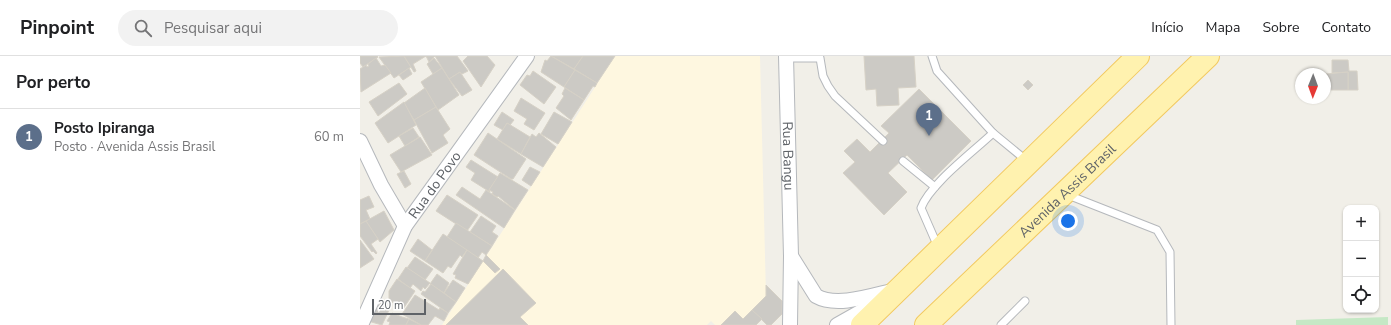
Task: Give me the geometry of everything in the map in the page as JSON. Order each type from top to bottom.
[{"type":"main road","points":[[862,325],[1138,56]]},
{"type":"main road","name":"Avenida Assis Brasil","points":[[926,325],[1208,56]]},
{"type":"street","name":"Rua do Povo","points":[[361,325],[405,226],[527,56]]},
{"type":"street","name":"Rua Bangu","points":[[786,57],[791,256],[790,325]]},
{"type":"street","points":[[360,140],[381,185],[405,226]]},
{"type":"street","points":[[791,256],[816,296],[822,300],[836,302],[899,290]]},
{"type":"street","points":[[837,325],[899,290]]},
{"type":"lane","points":[[932,56],[937,71],[993,133],[1028,163]]},
{"type":"lane","points":[[786,57],[820,57],[823,76],[831,91],[882,141]]},
{"type":"lane","points":[[940,250],[921,208],[935,187],[993,133]]},
{"type":"lane","points":[[903,161],[935,187]]},
{"type":"lane","points":[[1064,194],[1119,214],[1157,230],[1170,252],[1171,325]]},
{"type":"lane","points":[[1001,325],[1025,301]]},
{"type":"shaded area","points":[[615,56],[760,56],[766,296],[743,319],[735,311],[721,325],[715,325],[711,321],[707,325],[442,325]]},
{"type":"green space","points":[[1388,317],[1388,325],[1296,325],[1296,320]]},
{"type":"building","points":[[360,56],[378,57],[363,67],[360,63]]},
{"type":"building","points":[[404,56],[411,67],[394,78],[379,57]]},
{"type":"building","points":[[404,56],[426,56],[413,64],[416,71],[414,72]]},
{"type":"building","points":[[426,56],[435,56],[429,62]]},
{"type":"building","points":[[435,56],[457,56],[468,71],[462,74],[460,72],[449,79]]},
{"type":"building","points":[[468,56],[487,56],[495,65],[481,87],[463,61]]},
{"type":"building","points":[[551,56],[583,56],[574,69]]},
{"type":"building","points":[[551,56],[575,70],[564,87],[541,72],[545,60],[547,61]]},
{"type":"building","points":[[583,56],[615,56],[597,83],[574,69]]},
{"type":"building","points":[[864,56],[914,56],[916,87],[898,88],[899,105],[877,106],[876,89],[866,90]]},
{"type":"building","points":[[376,58],[381,66],[385,65],[391,73],[361,92],[360,69],[366,65],[367,67],[369,66],[368,64]]},
{"type":"building","points":[[434,58],[442,68],[433,74],[427,64]]},
{"type":"building","points":[[1332,60],[1348,60],[1349,71],[1357,71],[1358,90],[1348,90],[1348,72],[1332,73]]},
{"type":"building","points":[[409,68],[412,74],[403,80],[399,75]]},
{"type":"building","points":[[442,68],[459,95],[438,110],[421,82]]},
{"type":"building","points":[[575,70],[597,83],[595,87],[593,86],[584,100],[564,87]]},
{"type":"building","points":[[533,71],[556,87],[544,104],[520,85],[527,75],[530,76]]},
{"type":"building","points":[[460,72],[472,90],[462,96],[449,79]]},
{"type":"building","points":[[1348,72],[1348,90],[1331,90],[1331,74]]},
{"type":"building","points":[[1028,80],[1033,85],[1028,90],[1023,85]]},
{"type":"building","points":[[399,83],[407,94],[378,116],[369,102]]},
{"type":"building","points":[[425,88],[436,107],[414,120],[404,103]]},
{"type":"building","points":[[565,88],[584,100],[571,120],[556,108],[564,96],[562,94]]},
{"type":"building","points":[[919,89],[971,141],[932,180],[907,155],[888,173],[907,192],[884,215],[843,173],[855,162],[844,151],[857,139],[870,152],[889,133],[881,126]]},
{"type":"building","points":[[521,98],[545,113],[534,130],[524,124],[527,119],[514,111]]},
{"type":"building","points":[[404,102],[416,125],[388,143],[375,123]]},
{"type":"building","points":[[436,107],[450,129],[443,135],[448,143],[432,153],[414,120]]},
{"type":"building","points":[[502,112],[514,120],[510,125],[507,123],[503,130],[494,125]]},
{"type":"building","points":[[554,112],[572,122],[558,144],[541,134]]},
{"type":"building","points":[[507,123],[530,137],[521,154],[497,139]]},
{"type":"building","points":[[413,128],[419,137],[405,146],[399,136]]},
{"type":"building","points":[[488,133],[526,159],[513,179],[474,155]]},
{"type":"building","points":[[539,133],[556,147],[543,167],[521,154],[532,134],[536,137]]},
{"type":"building","points":[[420,137],[432,155],[401,172],[390,155]]},
{"type":"building","points":[[471,160],[498,177],[489,190],[490,192],[471,180],[475,173],[466,167]]},
{"type":"building","points":[[530,167],[540,172],[531,186],[522,180]]},
{"type":"building","points":[[404,171],[411,184],[405,188],[397,174]]},
{"type":"building","points":[[500,173],[528,190],[515,210],[498,196],[497,197],[492,194],[493,192],[489,190]]},
{"type":"building","points":[[462,187],[480,199],[486,190],[515,210],[504,228],[456,195]]},
{"type":"building","points":[[447,195],[478,215],[467,231],[436,211]]},
{"type":"building","points":[[369,196],[374,207],[366,210],[370,219],[360,224],[360,200]]},
{"type":"building","points":[[384,211],[394,230],[380,242],[366,221]]},
{"type":"building","points":[[481,216],[496,226],[492,232],[498,236],[492,246],[470,232]]},
{"type":"building","points":[[366,221],[378,239],[371,244],[377,253],[376,254],[373,251],[372,252],[360,236],[360,224]]},
{"type":"building","points":[[456,223],[492,246],[486,255],[482,252],[478,258],[447,237]]},
{"type":"building","points":[[443,234],[467,250],[462,257],[460,255],[451,268],[448,266],[443,273],[425,261]]},
{"type":"building","points":[[418,239],[432,250],[425,261],[410,251]]},
{"type":"building","points":[[360,240],[374,259],[360,268]]},
{"type":"building","points":[[467,250],[483,261],[468,284],[455,278],[456,275],[453,274]]},
{"type":"building","points":[[486,255],[500,269],[495,273],[483,261]]},
{"type":"building","points":[[415,257],[433,269],[425,280],[407,268]]},
{"type":"building","points":[[406,267],[430,283],[425,289],[423,287],[421,291],[413,284],[410,288],[398,279]]},
{"type":"building","points":[[503,269],[536,303],[520,317],[528,325],[446,325]]},
{"type":"building","points":[[437,274],[449,283],[444,293],[430,284]]},
{"type":"building","points":[[397,279],[415,291],[403,309],[389,300],[389,291]]},
{"type":"building","points":[[453,280],[465,288],[456,302],[444,293]]},
{"type":"building","points":[[431,284],[456,302],[448,313],[421,294],[423,291],[425,292]]},
{"type":"building","points":[[766,285],[782,301],[782,314],[771,325],[767,325],[752,310],[766,296]]},
{"type":"building","points":[[415,295],[439,310],[440,308],[448,313],[444,321],[435,316],[428,325],[421,325],[402,314]]},
{"type":"building","points":[[378,302],[390,308],[382,325],[368,321]]},
{"type":"building","points":[[752,310],[762,319],[756,325],[721,325],[735,311],[743,319]]},
{"type":"building","points":[[392,313],[409,319],[406,325],[389,325],[390,322],[387,321]]},
{"type":"building","points":[[409,319],[421,325],[406,325]]},
{"type":"place","name":"Posto Ipiranga","points":[[929,136]]}]
